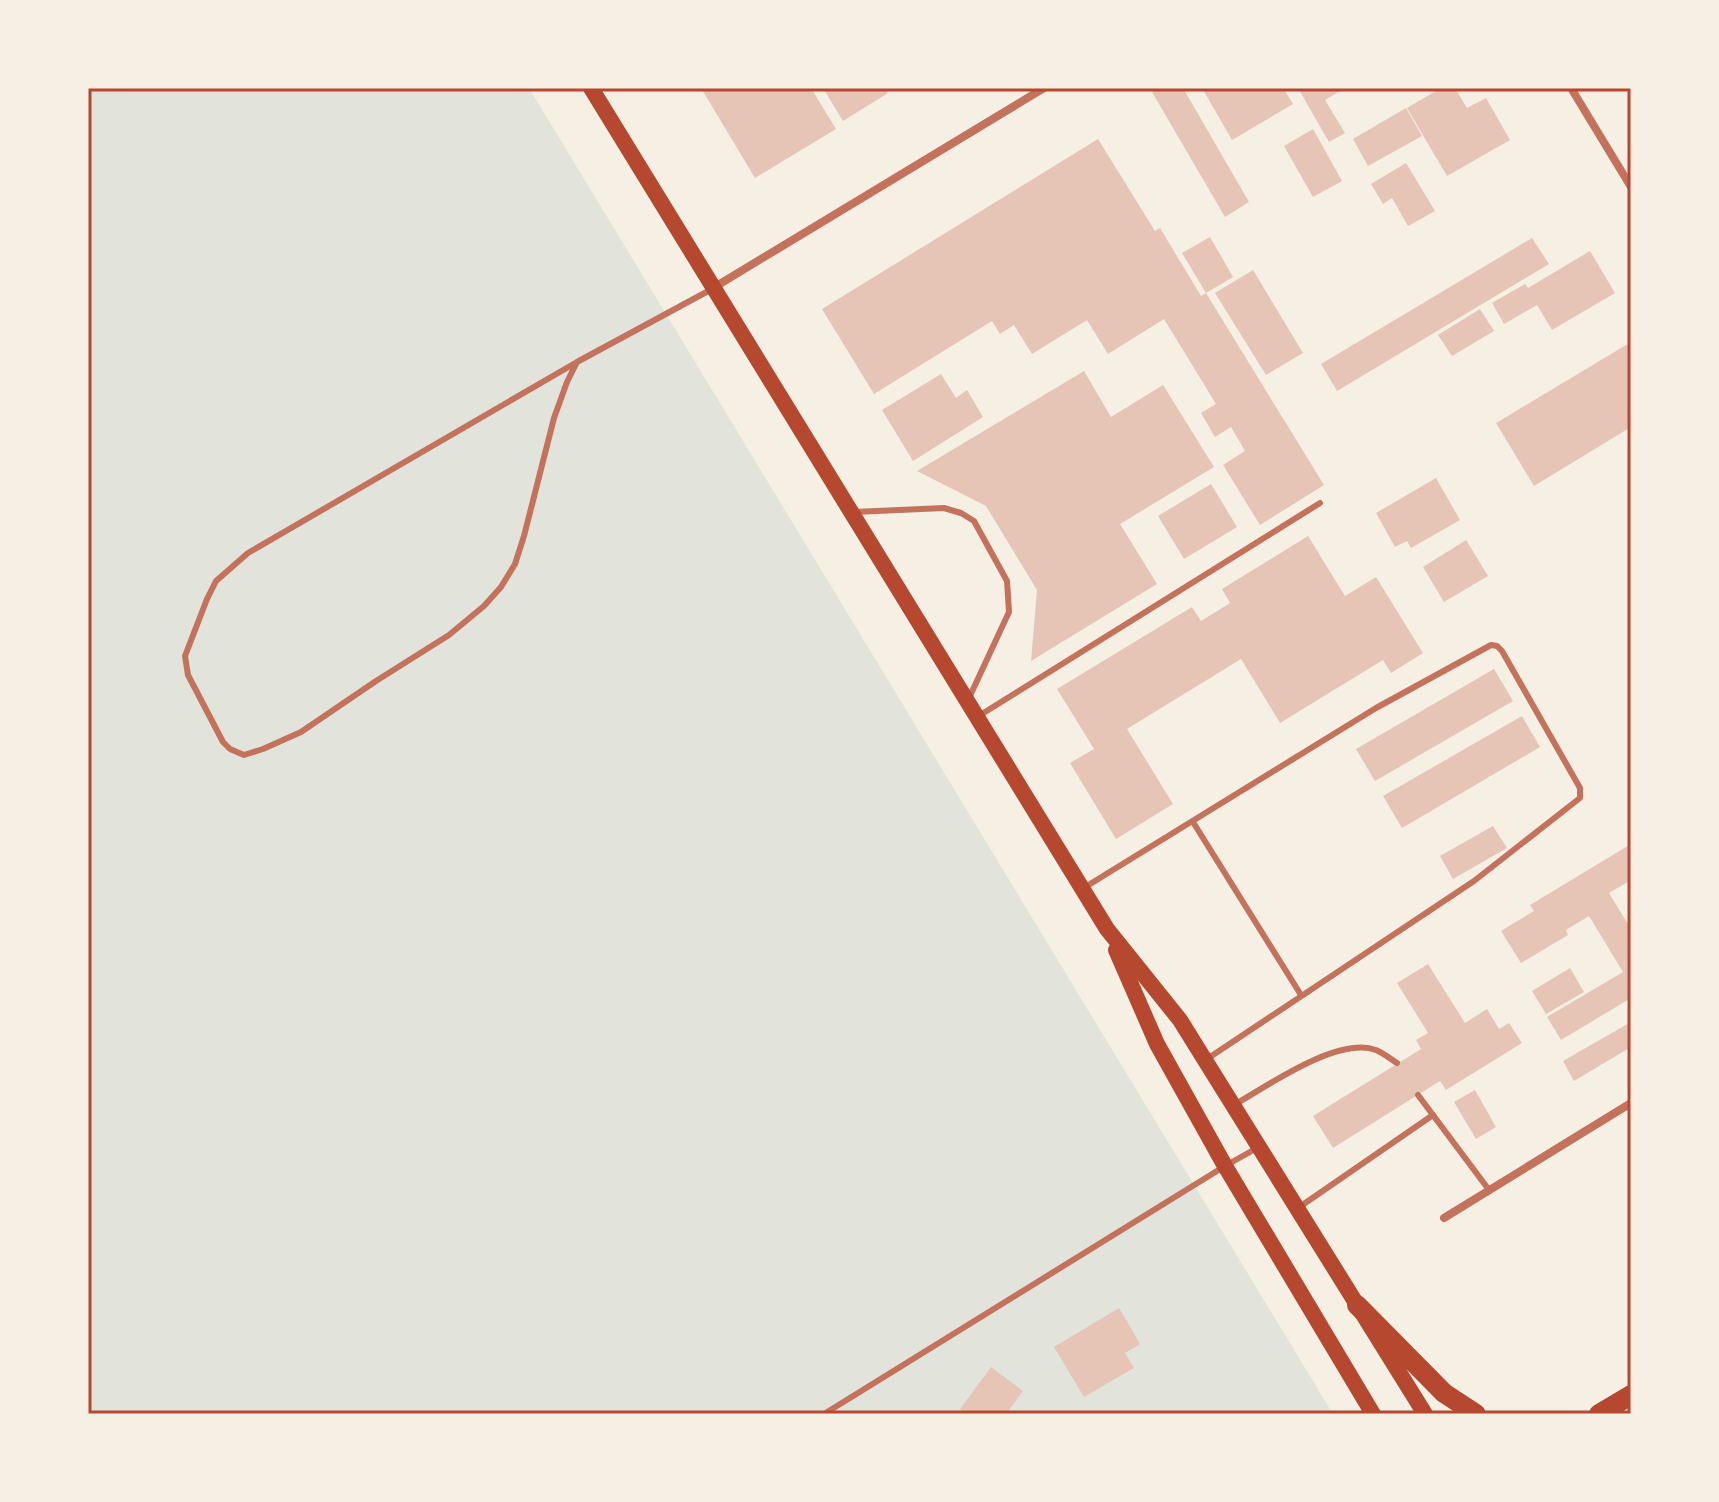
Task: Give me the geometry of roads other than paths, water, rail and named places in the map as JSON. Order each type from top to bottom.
[{"type":"main road","points":[[591,88],[1107,929],[1180,1020],[1425,1414]]},
{"type":"main road","points":[[1107,929],[1157,1044],[1225,1166],[1373,1414]]},
{"type":"main road","points":[[1357,1305],[1444,1393],[1476,1414]]},
{"type":"main road","points":[[1599,1414],[1631,1395]]},
{"type":"main road","points":[[1622,1414],[1631,1405]]},
{"type":"street","points":[[713,289],[1044,88]]},
{"type":"street","points":[[1571,88],[1631,187]]},
{"type":"street","points":[[1444,1218],[1631,1103]]},
{"type":"lane","points":[[577,362],[554,418],[515,564],[484,606],[449,635],[301,732],[244,755],[230,749],[223,742],[188,675],[185,656],[216,581],[248,553],[577,362],[713,289]]},
{"type":"lane","points":[[977,717],[1320,503]]},
{"type":"lane","points":[[850,512],[944,508],[974,521],[1007,581],[1009,612],[967,701]]},
{"type":"lane","points":[[1082,889],[1376,708],[1491,645],[1502,651],[1580,788],[1580,798],[1474,881],[1205,1060]]},
{"type":"lane","points":[[1193,822],[1301,995]]},
{"type":"lane","points":[[1234,1105],[1304,1064],[1333,1053],[1360,1048],[1376,1050],[1397,1063]]},
{"type":"lane","points":[[1418,1095],[1489,1190]]},
{"type":"lane","points":[[1298,1208],[1433,1115]]},
{"type":"lane","points":[[824,1414],[1260,1146]]}]
